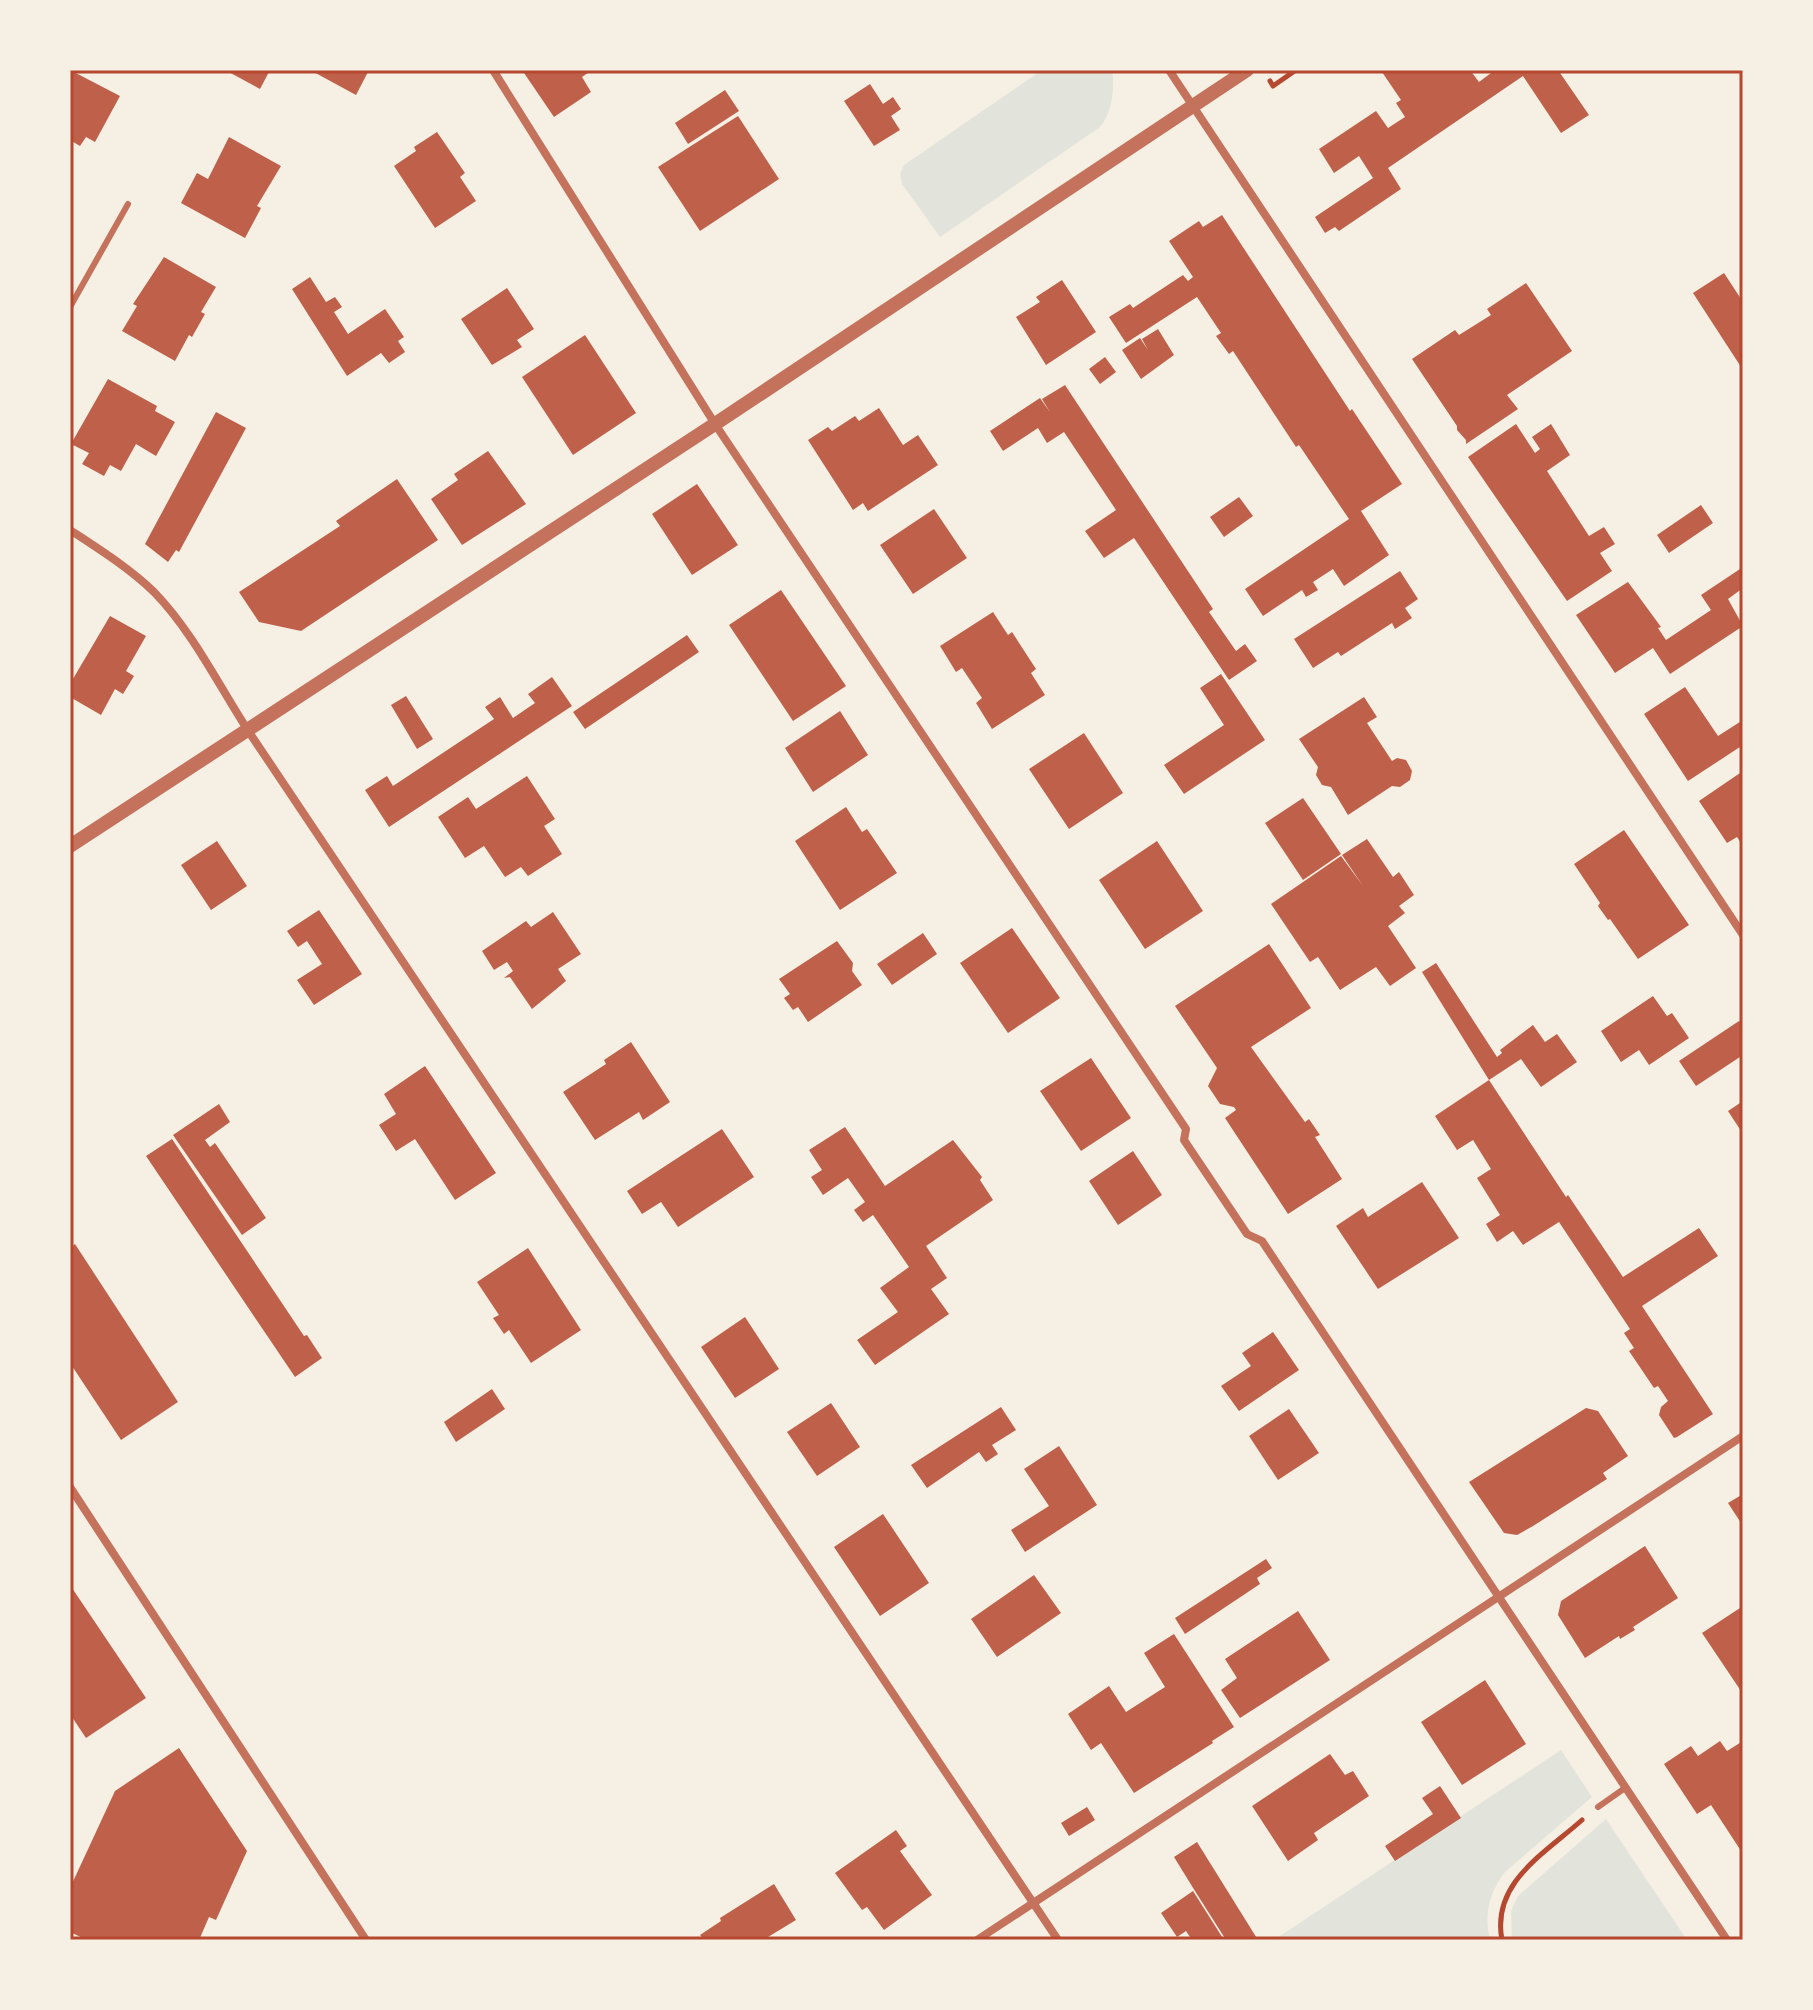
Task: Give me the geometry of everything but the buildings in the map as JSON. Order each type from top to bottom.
[{"type":"street","points":[[493,70],[715,424],[1186,1129],[1184,1140],[1247,1234],[1262,1241],[1727,1940]]},
{"type":"street","points":[[1169,70],[1743,935]]},
{"type":"street","points":[[70,846],[715,424],[1247,70]]},
{"type":"street","points":[[70,530],[124,566],[153,592],[177,620],[1058,1940]]},
{"type":"street","points":[[977,1940],[1743,1436]]},
{"type":"street","points":[[70,1487],[366,1940]]},
{"type":"lane","points":[[70,307],[128,204]]},
{"type":"lane","points":[[1598,1807],[1625,1788]]},
{"type":"path","points":[[1273,86],[1296,70]]},
{"type":"path","points":[[1502,1940],[1499,1922],[1507,1891],[1517,1878],[1598,1807]]},
{"type":"shaded area","points":[[1042,70],[1112,70],[1112,100],[1104,121],[1100,127],[940,237],[902,184],[900,174],[904,165]]},
{"type":"shaded area","points":[[1561,1750],[1592,1797],[1505,1872],[1489,1904],[1490,1940],[1274,1940]]},
{"type":"shaded area","points":[[1606,1819],[1687,1940],[1512,1940],[1511,1911],[1518,1896]]}]
